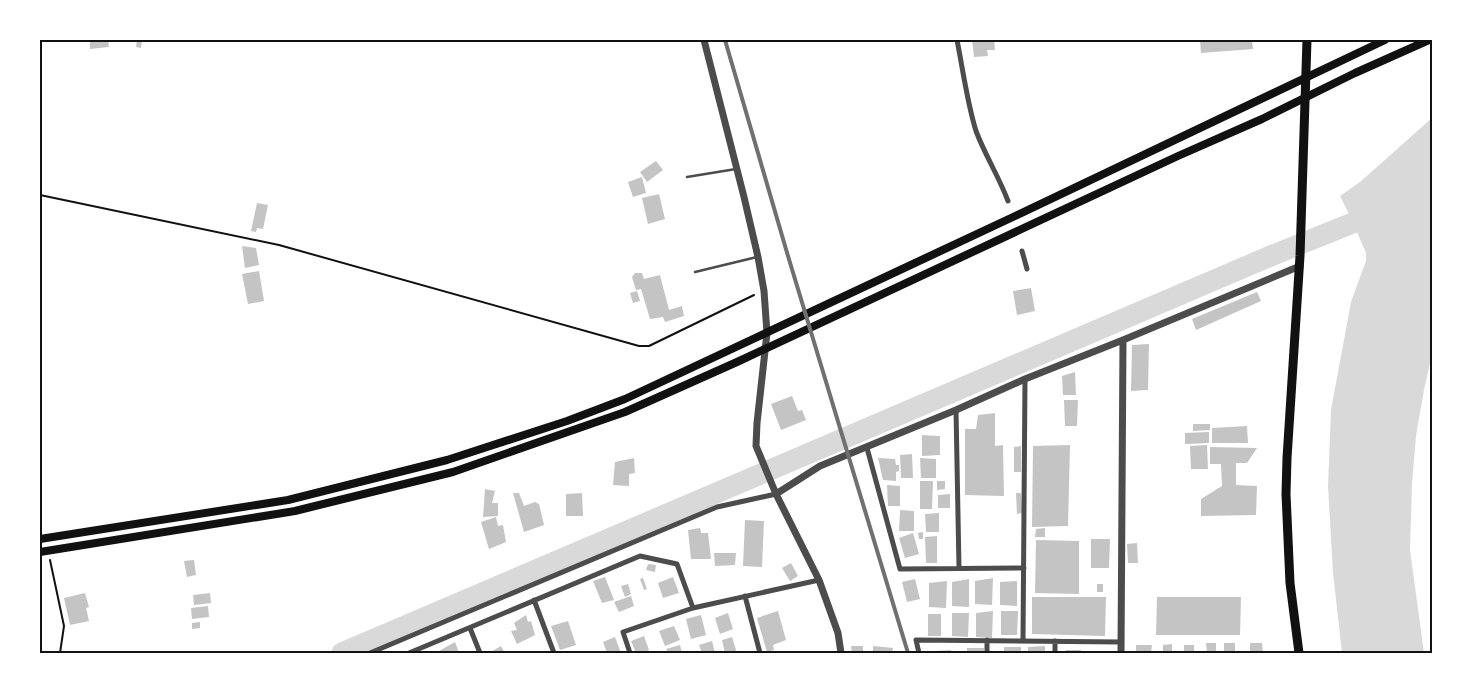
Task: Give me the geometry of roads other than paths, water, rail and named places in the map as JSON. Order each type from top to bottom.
[{"type":"highway","points":[[1299,653],[1290,583],[1286,494],[1300,261],[1307,40]]},
{"type":"main road","points":[[40,538],[288,500],[447,460],[567,421],[625,398],[1385,40]]},
{"type":"main road","points":[[44,551],[295,511],[453,472],[625,412],[882,295],[1429,40]]},
{"type":"street","points":[[704,40],[737,169],[764,290],[767,334],[756,446],[776,494],[819,580],[838,633],[841,653]]},
{"type":"street","points":[[957,40],[976,130],[1008,201]]},
{"type":"street","points":[[1022,251],[1028,269]]},
{"type":"street","points":[[370,653],[717,508],[776,494],[820,466],[956,410],[1025,379],[1123,340],[1300,261]]},
{"type":"street","points":[[1121,653],[1123,340]]},
{"type":"street","points":[[1023,640],[1025,379]]},
{"type":"street","points":[[956,410],[959,568]]},
{"type":"street","points":[[866,448],[900,569],[1024,568]]},
{"type":"street","points":[[409,653],[640,556],[677,564],[692,608]]},
{"type":"street","points":[[630,653],[623,632],[692,608],[819,580]]},
{"type":"street","points":[[745,596],[760,653]]},
{"type":"street","points":[[534,600],[554,653]]},
{"type":"street","points":[[470,628],[480,653]]},
{"type":"street","points":[[920,653],[916,640],[1121,642]]},
{"type":"street","points":[[986,653],[987,640]]},
{"type":"street","points":[[1055,642],[1055,653]]},
{"type":"lane","points":[[687,177],[737,169]]},
{"type":"lane","points":[[695,272],[758,257]]},
{"type":"waterway","points":[[342,653],[1273,255],[1375,214]]},
{"type":"railway","points":[[725,40],[908,653]]}]
